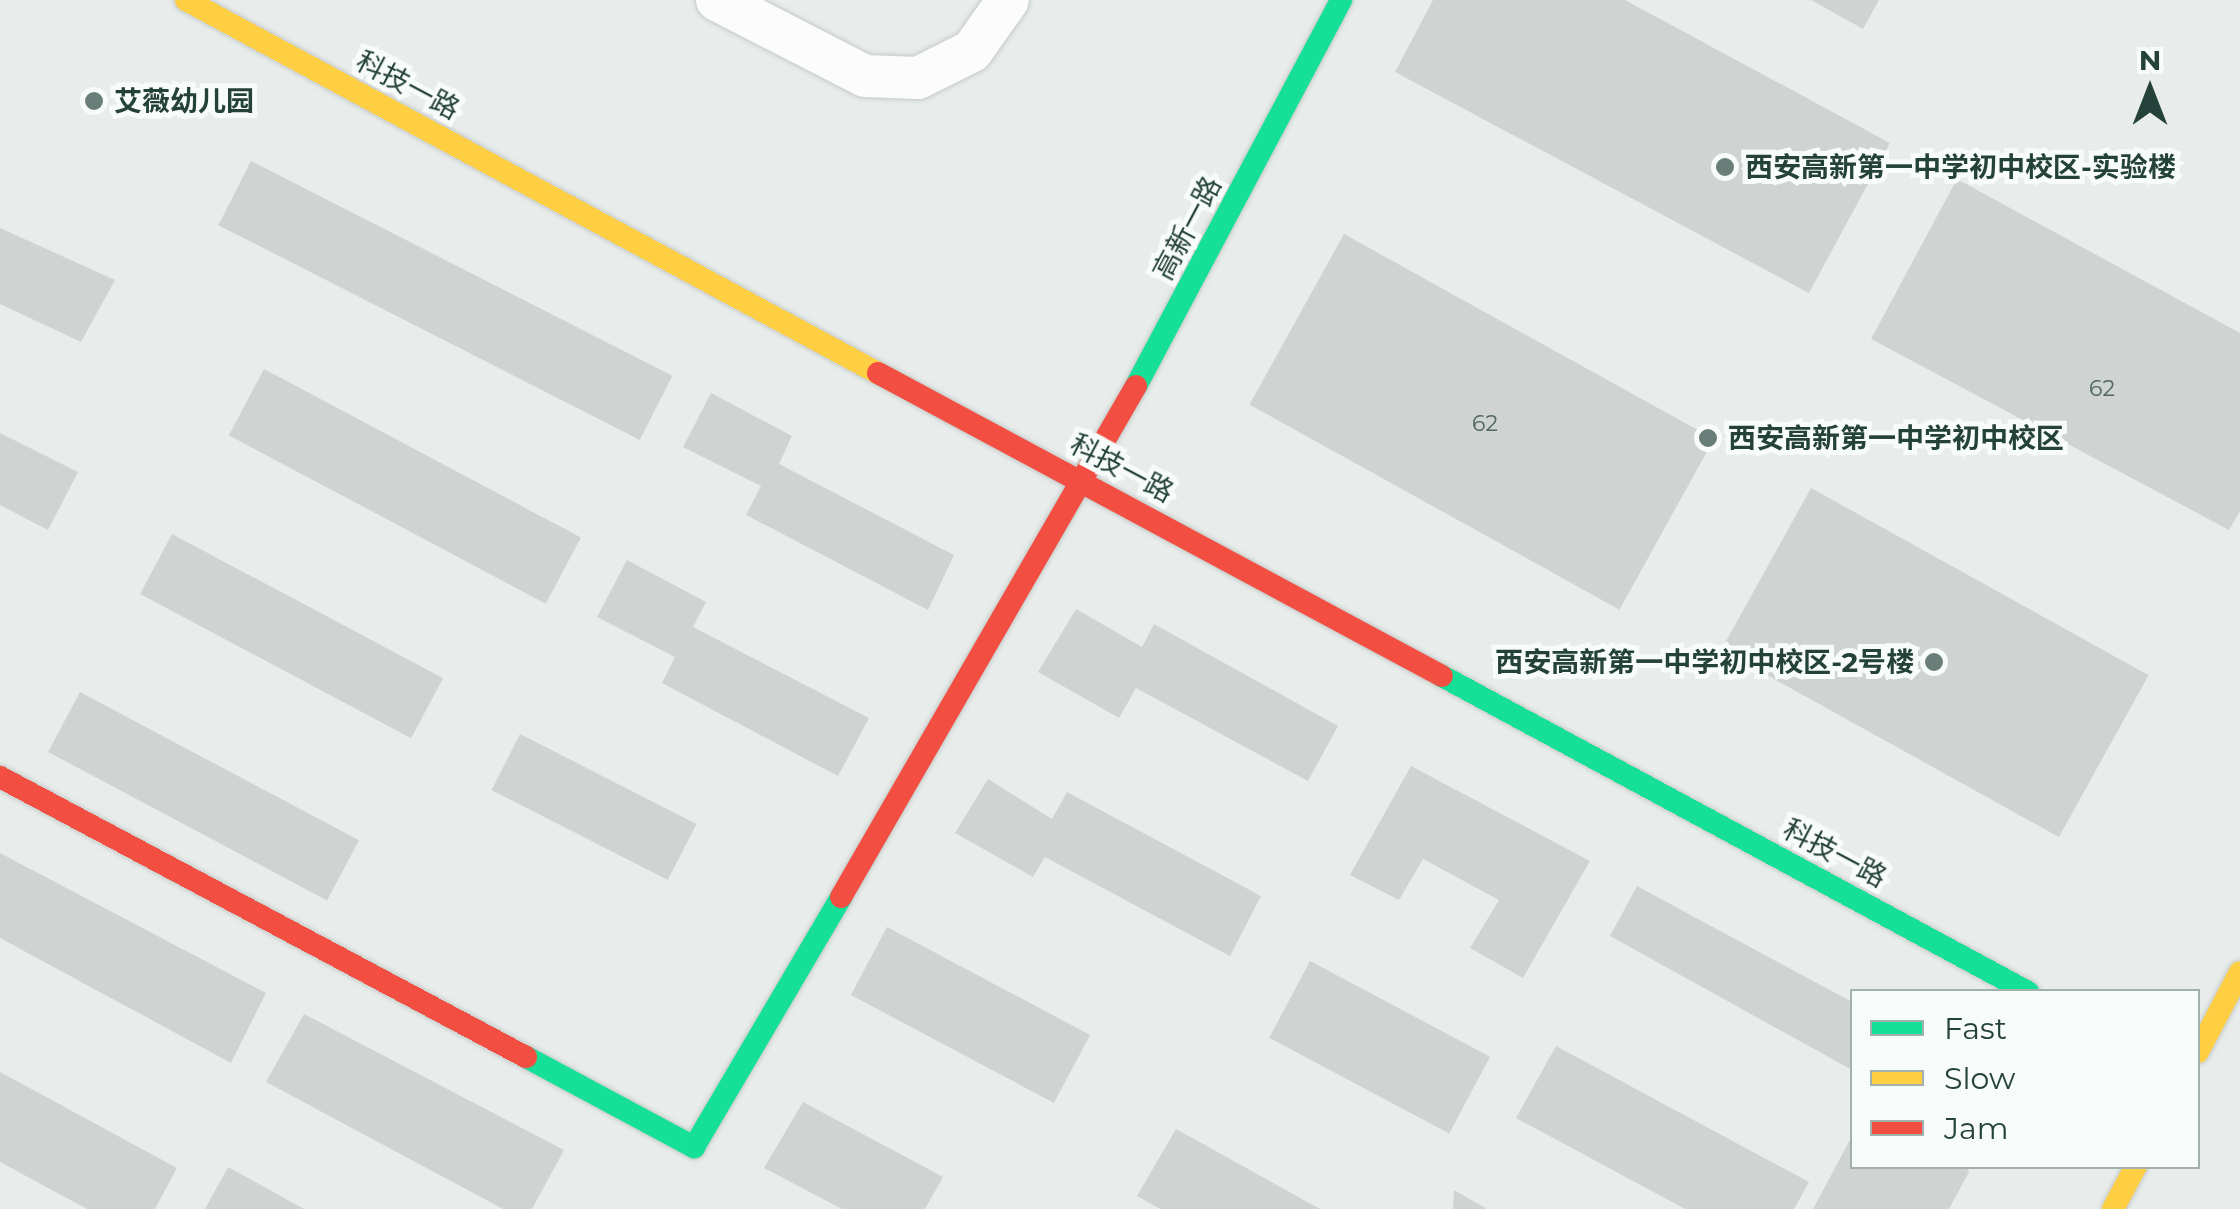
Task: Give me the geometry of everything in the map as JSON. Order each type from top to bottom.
[{"type":"street","name":"科技一路","points":[[186,0],[2022,989]]},
{"type":"street","points":[[717,0],[865,76],[918,78],[972,51],[1008,0]]},
{"type":"street","name":"高新一路","points":[[0,776],[694,1147],[1085,483],[1341,0]]},
{"type":"street","points":[[2200,1048],[2240,972]]},
{"type":"street","points":[[2113,1209],[2134,1169]]},
{"type":"building","name":"西安高新第一中学初中校区-实验楼","points":[[1433,0],[1625,0],[1890,143],[1809,293],[1395,72]]},
{"type":"building","points":[[1811,0],[1879,0],[1863,29]]},
{"type":"building","points":[[251,161],[672,376],[640,440],[218,225]]},
{"type":"building","points":[[1957,179],[2240,333],[2240,511],[2229,530],[1871,339]]},
{"type":"building","points":[[0,228],[115,280],[81,342],[0,304]]},
{"type":"building","points":[[1344,234],[1714,439],[1619,610],[1249,405]]},
{"type":"building","points":[[264,369],[581,538],[546,604],[229,435]]},
{"type":"building","points":[[711,393],[792,436],[779,464],[954,555],[928,610],[746,515],[761,486],[683,447]]},
{"type":"building","points":[[0,433],[78,472],[48,530],[0,505]]},
{"type":"building","name":"西安高新第一中学初中校区-2号楼","points":[[1811,488],[2149,675],[2059,837],[1721,650]]},
{"type":"building","points":[[172,534],[443,678],[411,738],[140,594]]},
{"type":"building","points":[[627,560],[706,602],[693,627],[869,718],[838,776],[662,683],[675,657],[597,617]]},
{"type":"building","points":[[1076,609],[1142,647],[1154,624],[1338,726],[1308,781],[1136,688],[1119,718],[1038,672]]},
{"type":"building","points":[[80,692],[359,840],[327,900],[48,752]]},
{"type":"building","points":[[520,734],[696,824],[668,880],[491,790]]},
{"type":"building","points":[[1411,766],[1590,861],[1523,978],[1470,948],[1499,900],[1423,859],[1399,900],[1350,875]]},
{"type":"building","points":[[988,779],[1052,819],[1067,792],[1261,896],[1230,956],[1045,857],[1033,877],[955,833]]},
{"type":"building","points":[[0,853],[266,993],[231,1063],[0,938]]},
{"type":"building","points":[[1637,886],[1850,1001],[1850,1069],[1610,936]]},
{"type":"building","points":[[887,927],[1090,1035],[1054,1103],[851,995]]},
{"type":"building","points":[[1310,961],[1490,1057],[1449,1134],[1269,1038]]},
{"type":"building","points":[[304,1014],[564,1150],[532,1209],[503,1209],[266,1082]]},
{"type":"building","points":[[1556,1046],[1809,1182],[1794,1209],[1685,1209],[1516,1118]]},
{"type":"building","points":[[0,1072],[177,1168],[155,1209],[87,1209],[0,1162]]},
{"type":"building","points":[[803,1102],[943,1177],[925,1209],[842,1209],[764,1168]]},
{"type":"building","points":[[1176,1129],[1320,1209],[1160,1209],[1137,1196]]},
{"type":"building","points":[[1850,1140],[1850,1169],[1969,1172],[1949,1209],[1813,1209]]},
{"type":"building","points":[[228,1167],[304,1209],[205,1209]]},
{"type":"building","points":[[1454,1190],[1487,1209],[1453,1209]]},
{"type":"traffic: fast","points":[[1136,386],[1341,0]]},
{"type":"traffic: fast","points":[[1442,676],[2022,989]]},
{"type":"traffic: fast","points":[[526,1057],[694,1147],[841,897]]},
{"type":"traffic: slow","points":[[186,0],[878,373]]},
{"type":"traffic: slow","points":[[2200,1048],[2240,972]]},
{"type":"traffic: slow","points":[[2113,1209],[2134,1169]]},
{"type":"traffic: jam","points":[[878,373],[1442,676]]},
{"type":"traffic: jam","points":[[841,897],[1136,386]]},
{"type":"traffic: jam","points":[[0,777],[526,1057]]},
{"type":"place","name":"艾薇幼儿园","points":[[94,101]]},
{"type":"place","name":"西安高新第一中学初中校区-实验楼","points":[[1725,167]]},
{"type":"place","name":"西安高新第一中学初中校区","points":[[1708,438]]},
{"type":"place","name":"西安高新第一中学初中校区-2号楼","points":[[1934,662]]}]
